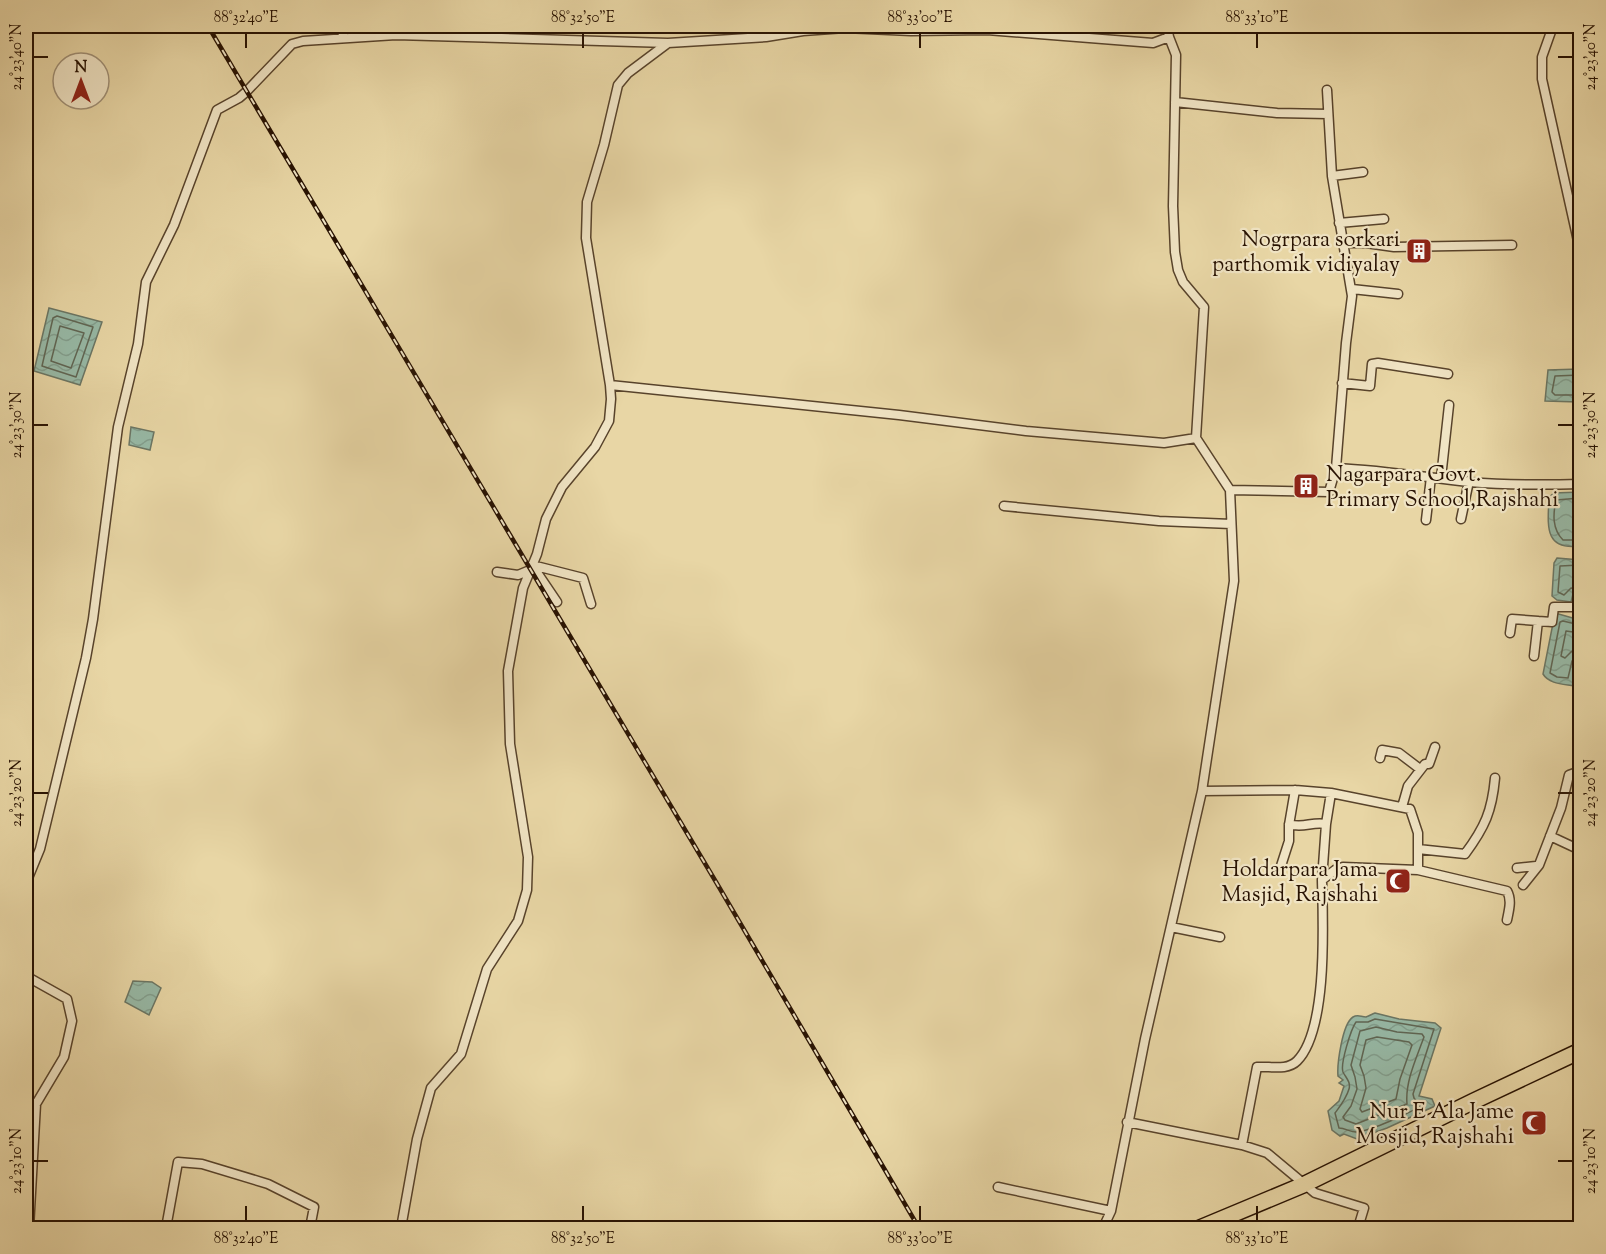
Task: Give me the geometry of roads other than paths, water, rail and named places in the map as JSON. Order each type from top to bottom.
[{"type":"highway","points":[[1200,1228],[1303,1185],[1581,1051]]},
{"type":"street","points":[[342,26],[343,38]]},
{"type":"street","points":[[1103,1228],[1111,1211],[1127,1122],[1202,791],[1234,581],[1230,490],[1196,438],[1204,307],[1184,282],[1178,270],[1175,252],[1173,206],[1176,55],[1167,26]]},
{"type":"street","points":[[1552,26],[1542,57],[1542,79],[1581,250]]},
{"type":"street","points":[[26,883],[40,849],[86,658],[117,427],[138,344],[146,282],[174,225],[217,110],[246,92],[292,44],[396,35],[669,43],[766,37],[845,28],[911,31],[987,30],[1153,43],[1169,37]]},
{"type":"street","points":[[401,1228],[417,1139],[431,1088],[461,1054],[487,969],[518,921],[527,890],[528,857],[510,744],[508,670],[523,588],[537,554],[546,519],[562,487],[596,447],[609,421],[612,399],[586,238],[587,202],[604,145],[618,85],[628,73],[669,43]]},
{"type":"street","points":[[1230,490],[1329,492],[1336,468],[1352,289],[1342,243],[1332,176],[1328,90]]},
{"type":"street","points":[[1175,102],[1277,113],[1328,114]]},
{"type":"street","points":[[1332,176],[1363,172]]},
{"type":"street","points":[[1339,223],[1384,219]]},
{"type":"street","points":[[1342,243],[1366,243],[1394,247],[1512,245]]},
{"type":"street","points":[[1352,289],[1398,294]]},
{"type":"street","points":[[1342,383],[1370,386],[1372,364],[1378,363],[1448,374]]},
{"type":"street","points":[[610,385],[899,415],[1026,431],[1164,442],[1196,438]]},
{"type":"street","points":[[1441,478],[1449,405]]},
{"type":"street","points":[[1336,468],[1469,482],[1581,484]]},
{"type":"street","points":[[1426,520],[1431,477]]},
{"type":"street","points":[[1461,519],[1469,482]]},
{"type":"street","points":[[1005,506],[1159,521],[1231,524]]},
{"type":"street","points":[[531,568],[556,602]]},
{"type":"street","points":[[497,572],[518,575],[531,568],[583,578],[591,604]]},
{"type":"street","points":[[1510,633],[1512,619],[1552,622],[1554,607],[1581,607]]},
{"type":"street","points":[[1534,656],[1538,621]]},
{"type":"street","points":[[1402,807],[1408,786],[1420,769],[1425,764],[1429,764],[1435,747]]},
{"type":"street","points":[[1380,758],[1382,750],[1399,753],[1420,769]]},
{"type":"street","points":[[1523,885],[1539,865],[1561,808],[1569,775],[1581,771]]},
{"type":"street","points":[[1418,849],[1465,854],[1482,828],[1493,803],[1495,778]]},
{"type":"street","points":[[1202,791],[1294,790],[1331,793],[1410,809],[1418,833],[1418,870]]},
{"type":"street","points":[[1280,870],[1289,841],[1294,790]]},
{"type":"street","points":[[1242,1145],[1257,1067],[1281,1068],[1296,1063],[1305,1049],[1314,1025],[1323,968],[1322,880],[1331,793]]},
{"type":"street","points":[[1289,824],[1301,828],[1316,822],[1326,824]]},
{"type":"street","points":[[1550,836],[1581,850]]},
{"type":"street","points":[[1517,868],[1531,868],[1539,865]]},
{"type":"street","points":[[1322,880],[1343,867],[1418,870],[1507,891],[1510,896],[1507,920]]},
{"type":"street","points":[[1171,927],[1220,937]]},
{"type":"street","points":[[26,976],[67,999],[72,1021],[64,1057],[36,1104],[30,1228]]},
{"type":"street","points":[[26,1101],[36,1104]]},
{"type":"street","points":[[1127,1122],[1242,1145],[1267,1153],[1315,1193],[1364,1208],[1358,1228]]},
{"type":"street","points":[[166,1228],[178,1162],[202,1164],[268,1184],[295,1197],[314,1207],[310,1228]]},
{"type":"street","points":[[998,1187],[1111,1211]]},
{"type":"water","points":[[49,308],[102,322],[80,385],[34,371]]},
{"type":"water","points":[[1579,369],[1578,402],[1545,401],[1548,370]]},
{"type":"water","points":[[131,427],[154,432],[150,450],[129,445]]},
{"type":"water","points":[[1580,492],[1580,546],[1559,544],[1550,534],[1549,497],[1554,493]]},
{"type":"water","points":[[1557,558],[1580,560],[1580,595],[1573,594],[1571,602],[1557,600],[1552,596],[1554,563]]},
{"type":"water","points":[[1555,613],[1580,620],[1580,647],[1574,686],[1553,682],[1543,674]]},
{"type":"water","points":[[133,981],[152,982],[161,988],[149,1015],[125,1002]]},
{"type":"water","points":[[1375,1013],[1399,1019],[1435,1023],[1441,1028],[1419,1096],[1432,1099],[1435,1106],[1357,1139],[1344,1134],[1340,1136],[1332,1130],[1328,1111],[1339,1101],[1344,1086],[1339,1083],[1343,1080],[1338,1076],[1343,1036],[1353,1017],[1366,1017]]},
{"type":"railway","points":[[208,26],[919,1228]]},
{"type":"place","name":"Nogrpara sorkari parthomik vidiyalay","points":[[1419,251]]},
{"type":"place","name":"Nagarpara Govt. Primary School,Rajshahi","points":[[1306,486]]},
{"type":"place","name":"Holdarpara Jama Masjid, Rajshahi","points":[[1398,881]]},
{"type":"place","name":"Nur E Ala Jame Mosjid, Rajshahi","points":[[1534,1123]]}]
